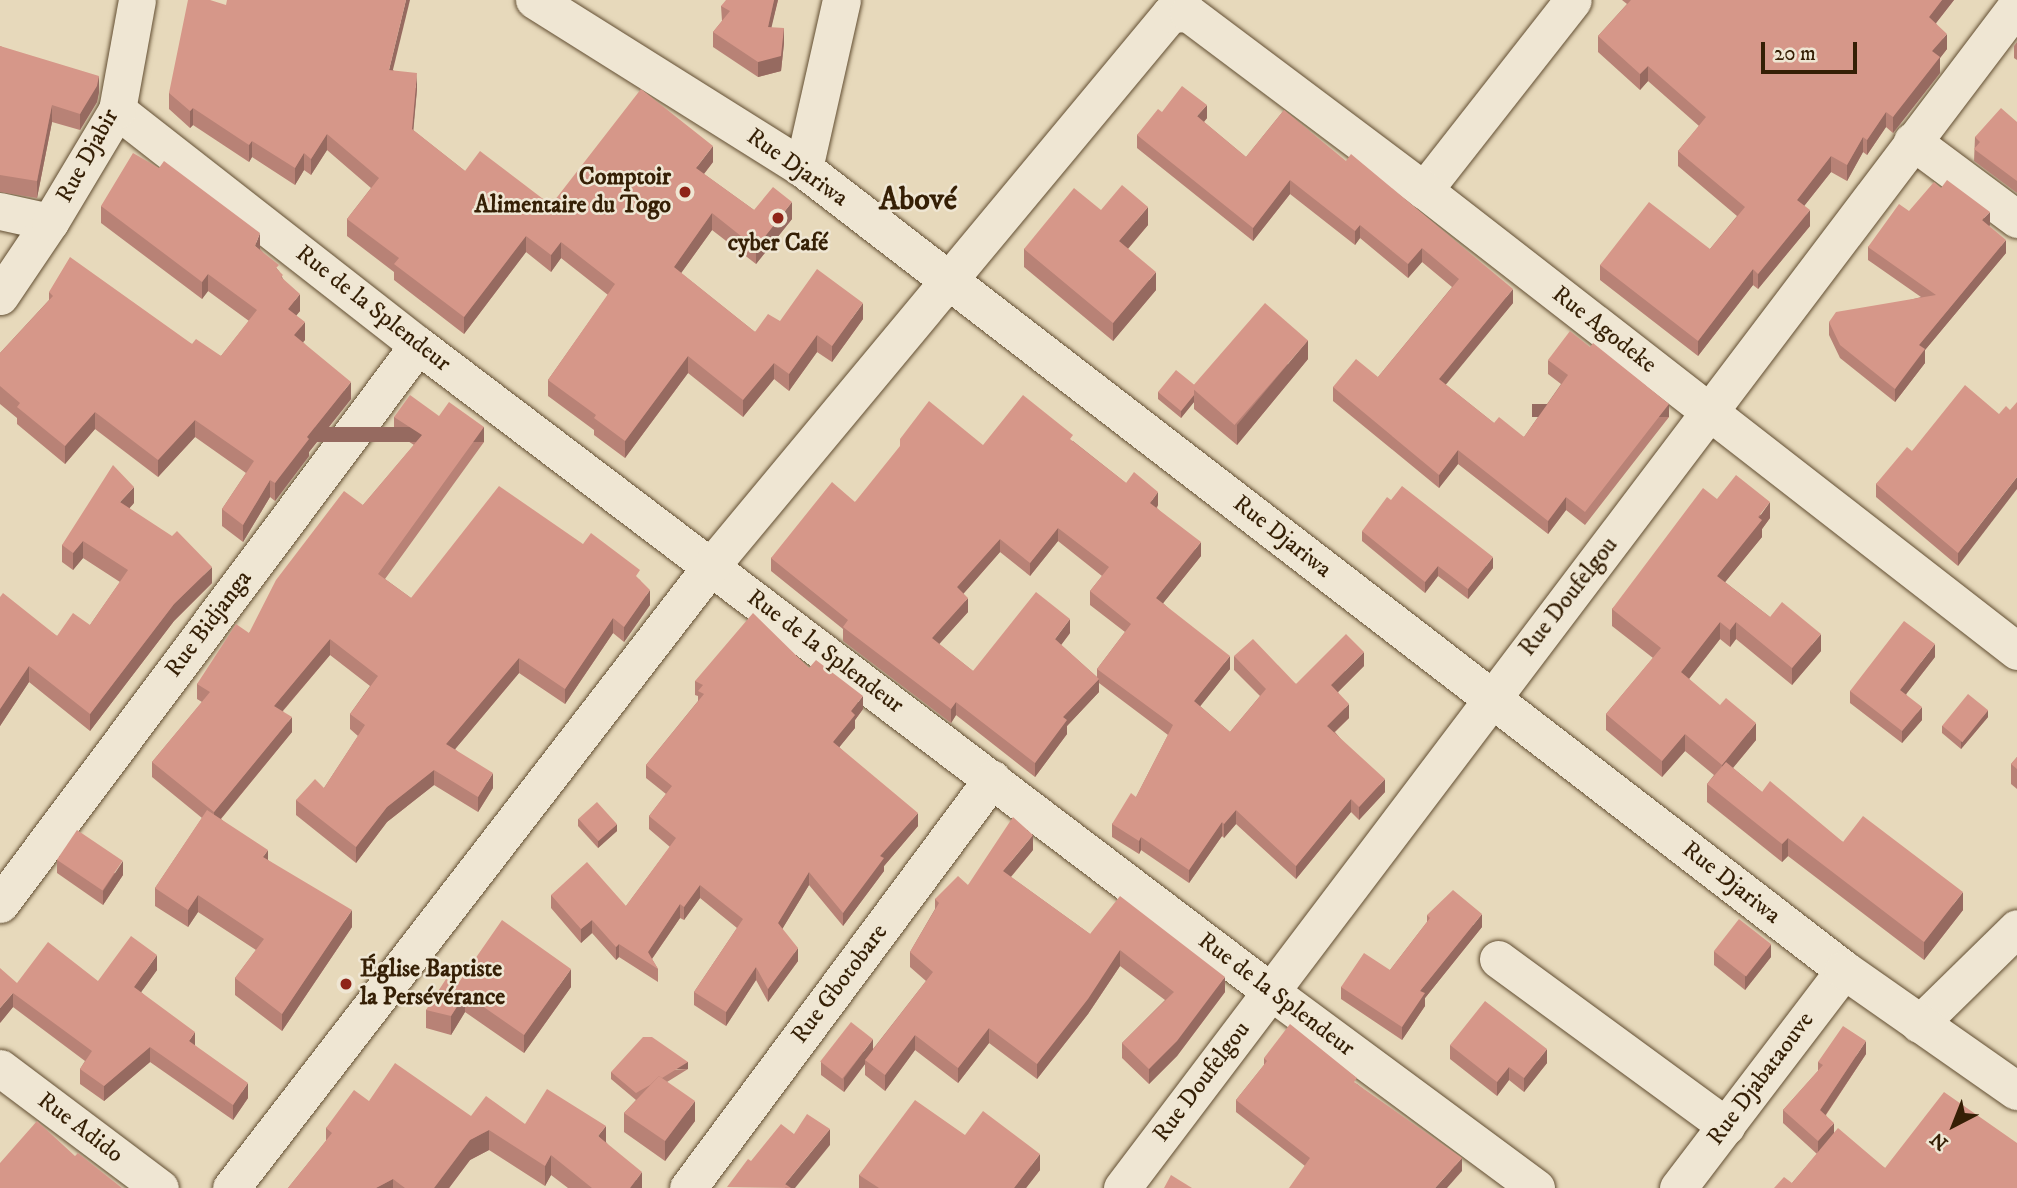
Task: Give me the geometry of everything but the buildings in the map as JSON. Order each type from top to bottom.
[{"type":"street","name":"Rue Djabir","points":[[0,296],[50,222],[117,110],[137,0]]},
{"type":"street","name":"Rue Djariwa","points":[[535,0],[804,169],[1844,970],[2017,1091]]},
{"type":"street","points":[[804,169],[842,0]]},
{"type":"street","points":[[1424,190],[1573,0]]},
{"type":"street","name":"Rue Doufelgou","points":[[1122,1188],[2017,5]]},
{"type":"street","name":"Rue Agodeke","points":[[950,281],[1170,13],[1188,13],[1424,190],[2017,651]]},
{"type":"street","name":"Rue de la Splendeur","points":[[117,110],[418,345],[1270,991],[1536,1188]]},
{"type":"street","points":[[1912,141],[2017,219]]},
{"type":"street","points":[[0,211],[50,222]]},
{"type":"street","points":[[231,1188],[711,566],[950,281]]},
{"type":"street","name":"Rue Bidjanga","points":[[0,904],[418,345]]},
{"type":"street","name":"Rue Gbotobare","points":[[688,1188],[992,779]]},
{"type":"street","points":[[1919,1024],[2017,928]]},
{"type":"street","points":[[1498,959],[1726,1126]]},
{"type":"street","name":"Rue Djabataouve","points":[[1678,1188],[1844,970]]},
{"type":"street","name":"Rue Adido","points":[[0,1068],[160,1188]]},
{"type":"place","name":"Comptoir Alimentaire du Togo","points":[[685,192]]},
{"type":"place","name":"cyber Café","points":[[778,218]]},
{"type":"place","name":"Église Baptiste la Persévérance","points":[[346,984]]},
{"type":"district","name":"Abové","points":[[918,200]]}]
